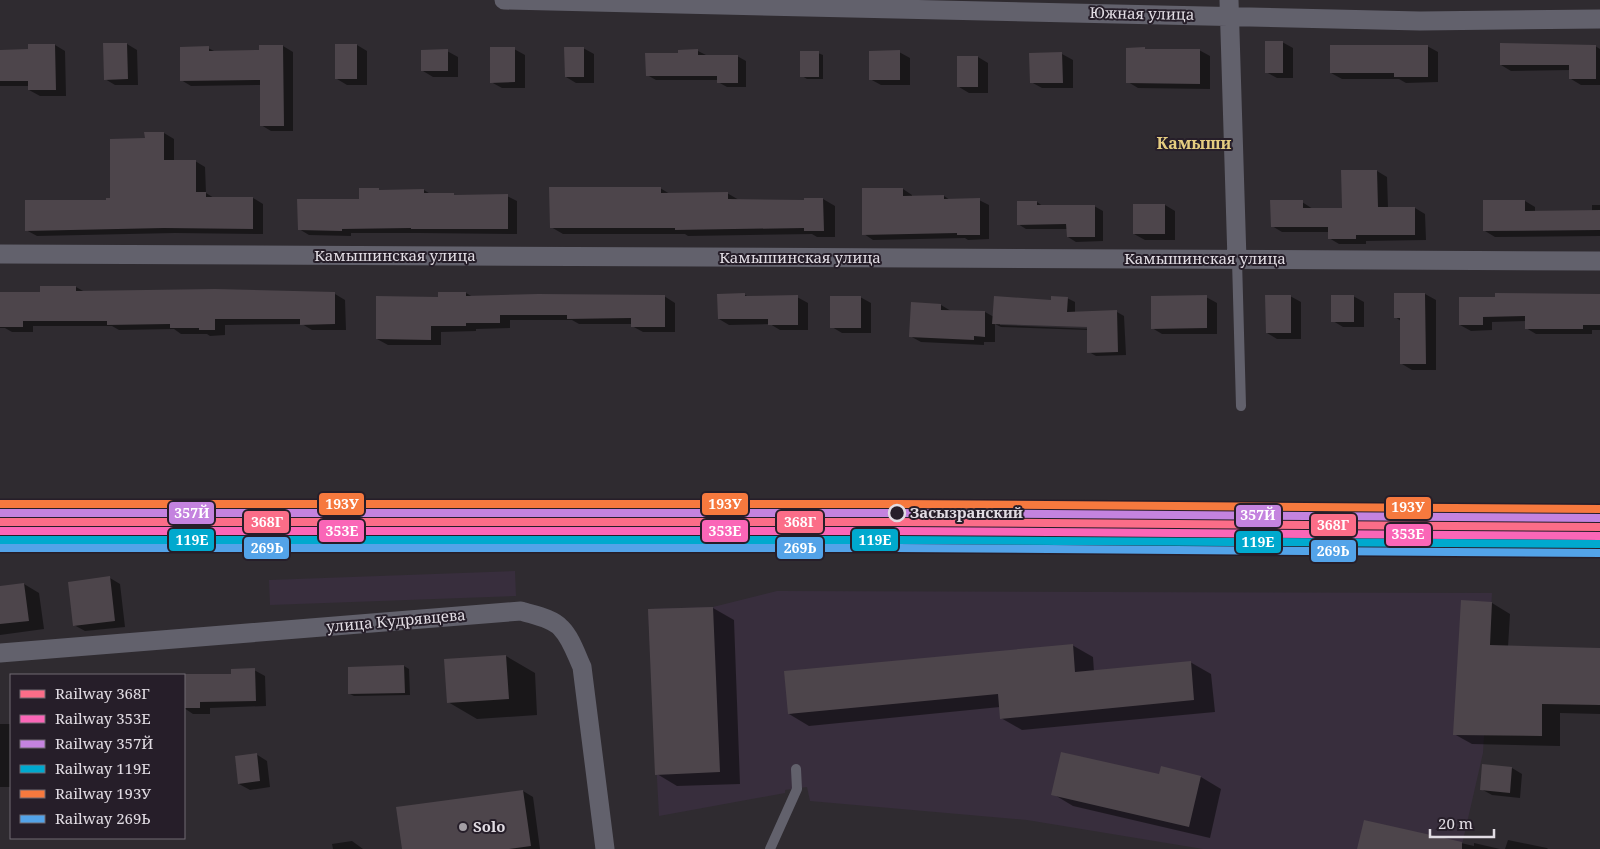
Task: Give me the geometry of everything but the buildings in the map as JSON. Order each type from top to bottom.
[{"type":"street","name":"Южная улица","points":[[504,0],[1229,8],[1420,21],[1600,19]]},
{"type":"street","points":[[1229,8],[1237,260]]},
{"type":"street","name":"Камышинская улица","points":[[0,254],[1600,261]]},
{"type":"street","name":"улица Кудрявцева","points":[[0,653],[521,610],[545,618],[560,626],[582,666],[605,849]]},
{"type":"lane","points":[[1237,260],[1242,406]]},
{"type":"lane","points":[[770,849],[797,789],[796,769]]},
{"type":"shaded area","points":[[515,571],[516,596],[270,605],[269,580]]},
{"type":"shaded area","points":[[777,591],[1492,593],[1483,753],[1461,849],[1203,849],[1027,820],[810,801],[807,787],[785,790],[785,793],[659,816],[648,609],[713,607]]},
{"type":"rail line","name":"193У","points":[[0,504],[897,504],[1600,509]]},
{"type":"rail line","name":"357Й","points":[[0,513],[897,513],[1600,518]]},
{"type":"rail line","name":"368Г","points":[[0,522],[897,522],[1600,527]]},
{"type":"rail line","name":"353Е","points":[[0,531],[897,531],[1600,536]]},
{"type":"rail line","name":"119Е","points":[[0,540],[897,540],[1600,544]]},
{"type":"rail line","name":"269Ь","points":[[0,548],[897,548],[1600,553]]},
{"type":"place","name":"Засызранский","points":[[897,513]]},
{"type":"place","name":"Solo","points":[[463,827]]},
{"type":"district","name":"Камыши","points":[[1194,143]]}]
